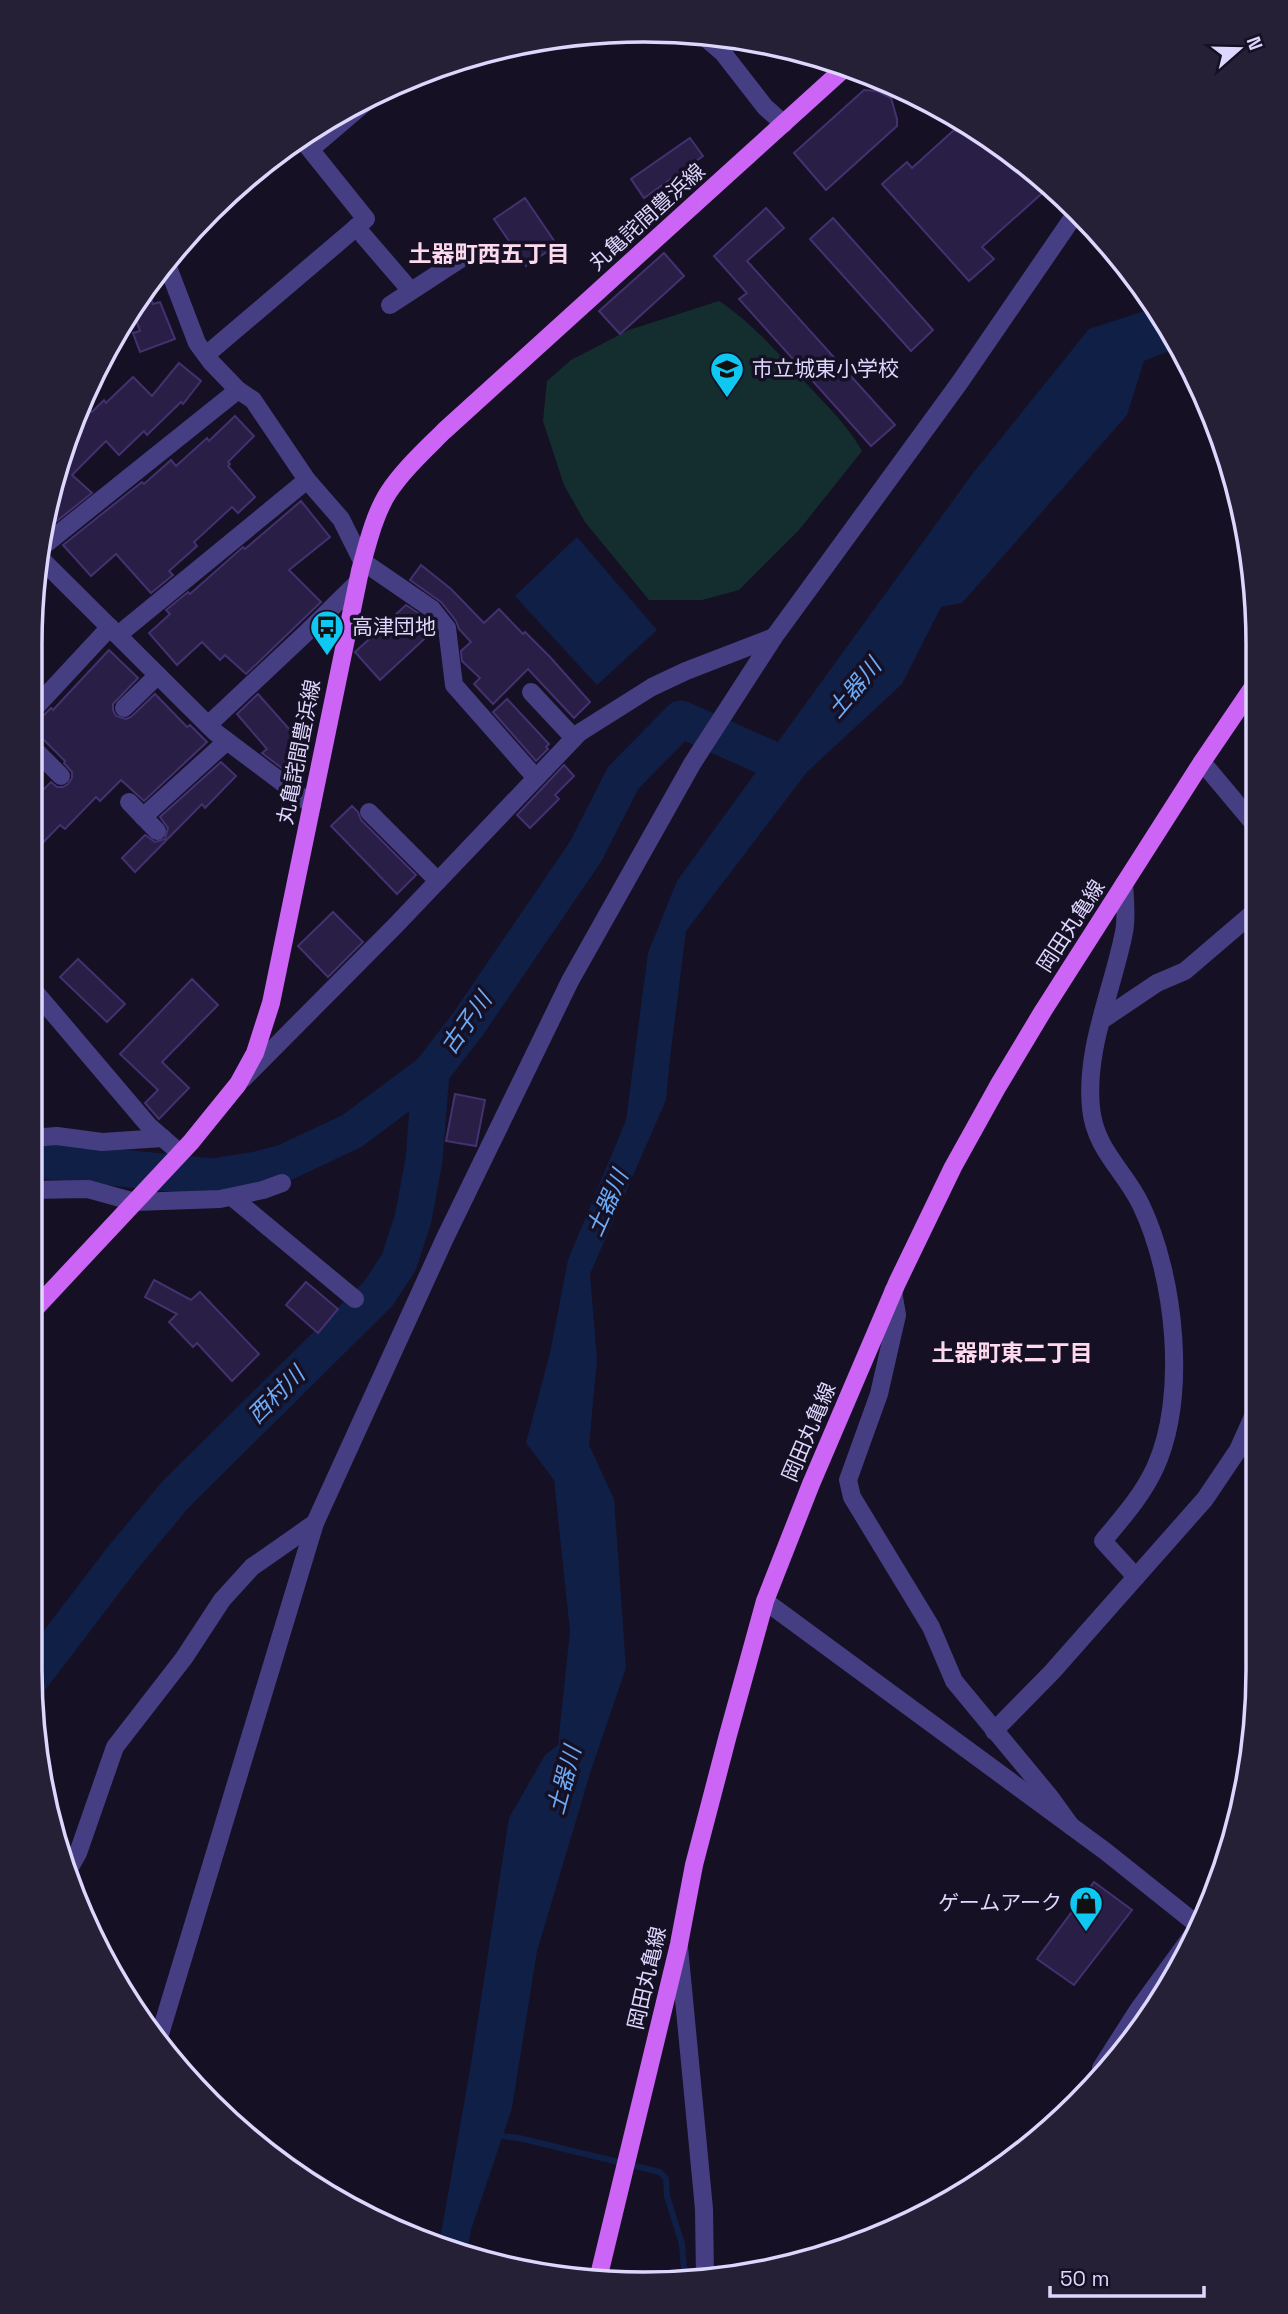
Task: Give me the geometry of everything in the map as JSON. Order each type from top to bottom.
[{"type":"main road","name":"丸亀詫間豊浜線","points":[[42,1301],[180,1153],[239,1084],[255,1053],[271,1003],[362,561],[388,493],[420,455],[838,74]]},
{"type":"main road","name":"岡田丸亀線","points":[[601,2271],[679,1944],[694,1865],[765,1601],[811,1484],[893,1291],[953,1167],[998,1086],[1124,884],[1246,699]]},
{"type":"street","points":[[715,46],[765,107],[784,124]]},
{"type":"street","points":[[206,355],[366,219],[307,145]]},
{"type":"street","points":[[161,2030],[314,1523],[343,1466],[435,1261],[570,981],[692,764],[774,637],[960,382],[1071,220]]},
{"type":"street","points":[[356,227],[411,291]]},
{"type":"street","points":[[390,305],[462,258]]},
{"type":"street","points":[[170,273],[197,343],[237,390],[253,400],[307,480],[341,519],[362,561],[432,609],[447,628],[454,685],[536,778]]},
{"type":"street","points":[[52,539],[237,390]]},
{"type":"street","points":[[42,701],[114,631],[307,480]]},
{"type":"street","points":[[47,565],[208,725],[312,805]]},
{"type":"street","points":[[208,725],[357,583]]},
{"type":"street","points":[[239,1084],[579,733],[652,687],[774,637]]},
{"type":"street","points":[[124,708],[158,674]]},
{"type":"street","points":[[531,692],[574,738]]},
{"type":"street","points":[[144,817],[227,741]]},
{"type":"street","points":[[42,757],[61,776]]},
{"type":"street","points":[[1202,762],[1246,814]]},
{"type":"street","points":[[129,802],[158,831]]},
{"type":"street","points":[[369,812],[438,881]]},
{"type":"street","points":[[1124,884],[1125,929],[1096,1045],[1090,1086],[1091,1110],[1104,1148],[1140,1204],[1156,1244],[1166,1283],[1174,1345],[1173,1399],[1156,1467],[1137,1500],[1103,1541],[1136,1577]]},
{"type":"street","points":[[1102,1020],[1157,983],[1185,971],[1246,919]]},
{"type":"street","points":[[42,1000],[149,1126],[180,1153]]},
{"type":"street","points":[[42,1137],[57,1136],[102,1142],[163,1138]]},
{"type":"street","points":[[42,1191],[88,1189],[139,1198],[220,1199],[282,1183]]},
{"type":"street","points":[[232,1197],[355,1299]]},
{"type":"street","points":[[893,1291],[897,1315],[879,1394],[848,1480],[852,1497],[931,1627],[954,1681],[1071,1826]]},
{"type":"street","points":[[993,1731],[1052,1672],[1205,1499],[1238,1450],[1246,1432]]},
{"type":"street","points":[[73,1861],[115,1746],[184,1658],[222,1600],[252,1567],[314,1523]]},
{"type":"street","points":[[765,1601],[1071,1826],[1191,1920]]},
{"type":"street","points":[[679,1944],[704,2209],[705,2269]]},
{"type":"street","points":[[1119,2039],[1158,1982]]},
{"type":"green space","points":[[719,301],[742,318],[773,348],[835,414],[862,451],[799,530],[739,590],[702,600],[649,600],[585,522],[564,485],[543,421],[547,381],[571,360],[629,330]]},
{"type":"water","name":"土器川","points":[[1145,311],[1169,351],[1144,361],[1127,415],[962,603],[941,607],[902,684],[807,772],[686,931],[666,1100],[590,1274],[597,1360],[589,1445],[614,1499],[626,1668],[592,1767],[537,1951],[512,2108],[468,2245],[450,2240],[440,2236],[471,2064],[509,1818],[545,1755],[558,1745],[570,1631],[554,1480],[526,1443],[550,1353],[568,1260],[626,1120],[648,953],[677,881],[973,473],[1089,329]]},
{"type":"water","points":[[577,537],[657,630],[597,685],[515,596]]},
{"type":"building","points":[[864,90],[877,91],[891,98],[897,126],[826,190],[794,153]]},
{"type":"building","points":[[954,128],[1010,166],[1043,193],[982,247],[994,259],[969,281],[882,184],[907,162],[912,168],[954,130],[957,132]]},
{"type":"building","points":[[690,138],[703,156],[644,198],[631,179]]},
{"type":"building","points":[[525,198],[557,245],[526,266],[494,219]]},
{"type":"building","points":[[766,208],[784,228],[747,261],[895,425],[871,446],[739,299],[747,293],[714,256]]},
{"type":"building","points":[[833,218],[933,330],[911,351],[810,239]]},
{"type":"building","points":[[664,253],[684,276],[620,334],[599,311]]},
{"type":"building","points":[[151,299],[153,304],[160,302],[175,339],[140,352],[133,333],[140,331],[136,321]]},
{"type":"building","points":[[179,363],[201,381],[183,404],[181,402],[147,435],[144,431],[119,455],[106,441],[72,475],[92,493],[55,522],[74,450],[90,410],[92,412],[104,400],[106,403],[133,377],[152,396]]},
{"type":"building","points":[[235,416],[254,436],[228,462],[228,466],[255,497],[238,513],[232,507],[194,542],[197,546],[169,571],[173,575],[151,593],[116,554],[91,576],[63,545],[142,482],[144,484],[171,460],[176,466],[207,438],[209,441]]},
{"type":"building","points":[[301,501],[330,537],[289,570],[321,602],[246,674],[225,655],[220,660],[202,642],[177,665],[149,633],[170,614],[166,610],[188,592],[190,594]]},
{"type":"building","points":[[421,565],[451,589],[484,623],[499,609],[550,657],[590,702],[574,718],[528,669],[493,704],[474,684],[480,678],[462,661],[461,651],[471,642],[441,602],[410,580]]},
{"type":"building","points":[[406,605],[424,617],[434,630],[380,680],[355,652]]},
{"type":"building","points":[[109,650],[138,678],[113,704],[116,716],[126,719],[131,717],[155,694],[187,727],[190,725],[207,742],[144,801],[121,780],[100,801],[96,797],[65,829],[60,825],[42,844],[42,791],[51,782],[57,787],[63,787],[72,778],[72,772],[65,761],[42,738],[42,717],[51,708],[53,710]]},
{"type":"building","points":[[258,694],[289,729],[292,726],[309,745],[283,769],[262,753],[267,749],[237,714]]},
{"type":"building","points":[[507,699],[549,744],[546,747],[548,749],[536,761],[493,712]]},
{"type":"building","points":[[221,762],[236,776],[205,808],[202,804],[135,872],[122,858],[145,835],[155,842],[165,839],[168,828],[160,817]]},
{"type":"building","points":[[564,765],[574,776],[555,795],[559,799],[530,828],[517,815]]},
{"type":"building","points":[[352,806],[361,820],[416,875],[397,894],[331,826]]},
{"type":"building","points":[[333,912],[363,942],[328,977],[298,946]]},
{"type":"building","points":[[78,959],[125,1004],[107,1022],[60,977]]},
{"type":"building","points":[[192,979],[218,1005],[162,1062],[189,1088],[159,1119],[145,1103],[158,1090],[120,1054]]},
{"type":"building","points":[[455,1094],[485,1100],[476,1146],[446,1141]]},
{"type":"building","points":[[154,1280],[191,1300],[200,1292],[259,1354],[232,1381],[197,1343],[193,1347],[169,1322],[177,1314],[145,1297]]},
{"type":"building","points":[[306,1282],[338,1309],[318,1333],[286,1305]]},
{"type":"building","points":[[1094,1882],[1132,1910],[1074,1985],[1037,1959]]},
{"type":"waterway","name":"古子川","points":[[42,1160],[212,1177],[286,1162],[352,1131],[431,1072],[468,1024],[586,851],[623,778],[681,719],[786,766]]},
{"type":"waterway","name":"西村川","points":[[42,1664],[121,1560],[176,1494],[378,1294],[399,1262],[413,1219],[424,1160],[431,1072]]},
{"type":"waterway","points":[[494,2135],[519,2138],[660,2172],[666,2179],[667,2196],[682,2244],[684,2271]]},
{"type":"place","name":"市立城東小学校","points":[[727,399]]},
{"type":"place","name":"高津団地","points":[[327,657]]},
{"type":"place","name":"ゲームアーク","points":[[1086,1933]]},
{"type":"district","name":"土器町西五丁目","points":[[489,254]]},
{"type":"district","name":"土器町東二丁目","points":[[1012,1353]]}]
